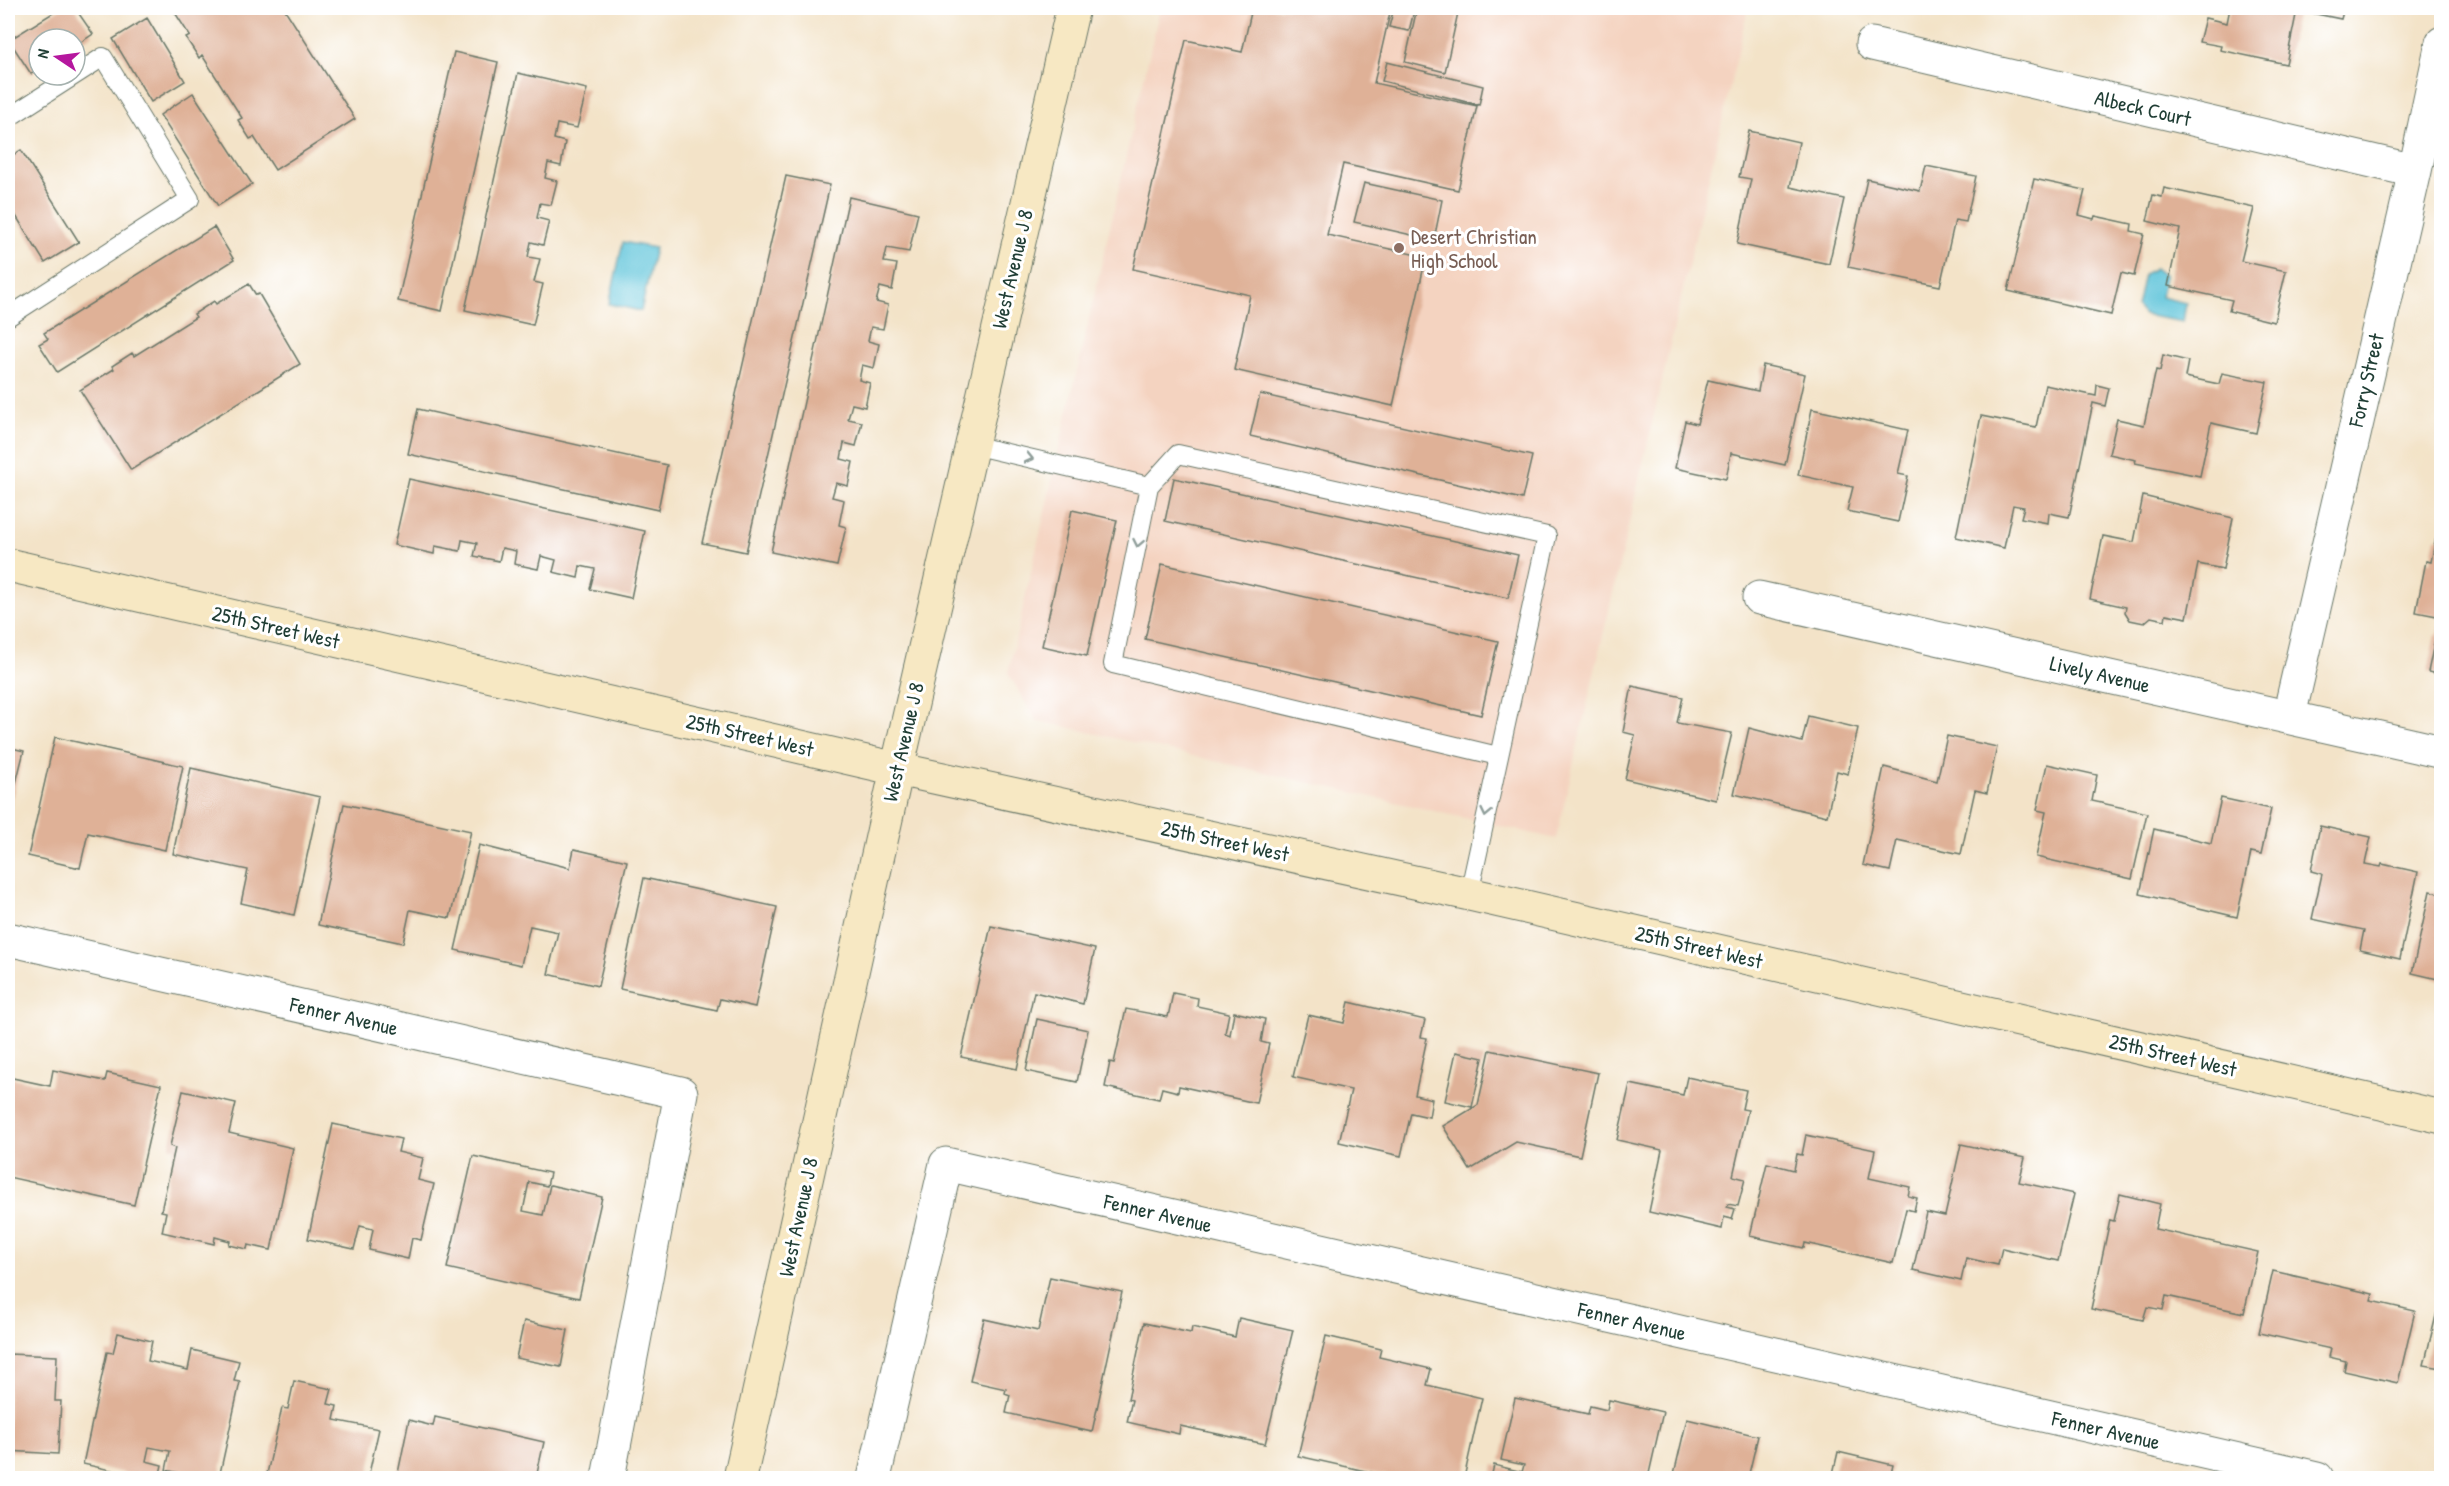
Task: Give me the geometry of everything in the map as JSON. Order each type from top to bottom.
[{"type":"street","name":"West Avenue J 8","points":[[740,1479],[897,769],[1073,8]]},
{"type":"street","name":"Forry Street","points":[[2289,716],[2415,171],[2442,43]]},
{"type":"street","name":"Albeck Court","points":[[1872,44],[2415,171]]},
{"type":"street","name":"25th Street West","points":[[8,565],[897,769],[1469,894],[2442,1117]]},
{"type":"street","name":"Lively Avenue","points":[[1759,598],[2442,752]]},
{"type":"street","name":"Fenner Avenue","points":[[8,939],[681,1093],[608,1479]]},
{"type":"street","name":"Fenner Avenue","points":[[874,1479],[946,1164],[2318,1479]]},
{"type":"lane","points":[[8,317],[190,199],[103,57],[87,67]]},
{"type":"lane","points":[[8,118],[56,87]]},
{"type":"lane","points":[[972,445],[1149,486]]},
{"type":"lane","points":[[1469,894],[1547,536],[1178,454],[1149,486],[1113,664],[1498,756]]},
{"type":"shaded area","name":"Desert Christian High School","points":[[1160,8],[1748,8],[1556,839],[1036,720],[1008,673]]},
{"type":"water","points":[[623,242],[655,248],[641,311],[609,304]]},
{"type":"water","points":[[2155,268],[2165,276],[2161,297],[2186,303],[2183,322],[2144,315],[2137,307],[2144,274]]},
{"type":"building","points":[[61,8],[75,8],[93,34],[87,38],[87,27],[30,27]]},
{"type":"building","points":[[172,8],[284,8],[355,119],[275,170],[254,137],[250,139],[238,120],[242,118],[202,55],[199,58],[186,38],[190,36]]},
{"type":"building","points":[[1252,8],[1391,8],[1374,83],[1477,106],[1458,190],[1343,164],[1327,235],[1426,257],[1393,406],[1234,370],[1250,295],[1133,269],[1186,40],[1242,52]]},
{"type":"building","points":[[1394,8],[1414,11],[1409,31],[1389,27]]},
{"type":"building","points":[[1417,8],[1459,8],[1445,72],[1405,62]]},
{"type":"building","points":[[2230,8],[2344,8],[2341,19],[2297,10],[2286,64],[2220,50],[2221,46],[2199,42],[2205,18],[2227,23]]},
{"type":"building","points":[[147,18],[185,81],[151,102],[113,39]]},
{"type":"building","points":[[27,29],[27,68],[9,40]]},
{"type":"building","points":[[454,52],[498,62],[442,311],[398,301]]},
{"type":"building","points":[[1387,62],[1483,86],[1479,105],[1382,81]]},
{"type":"building","points":[[518,73],[587,89],[577,128],[557,124],[554,139],[565,142],[561,166],[548,163],[545,178],[557,181],[551,205],[540,203],[537,218],[549,221],[543,245],[531,242],[528,257],[540,259],[534,282],[543,284],[533,325],[465,310]]},
{"type":"building","points":[[193,93],[252,184],[218,206],[160,115]]},
{"type":"building","points":[[1749,131],[1799,142],[1790,187],[1844,199],[1829,264],[1737,244],[1751,179],[1739,177]]},
{"type":"building","points":[[21,150],[79,242],[45,263],[8,203],[8,158]]},
{"type":"building","points":[[1926,166],[1976,176],[1966,222],[1955,220],[1940,286],[1848,267],[1867,179],[1920,191]]},
{"type":"building","points":[[786,176],[830,185],[746,552],[702,543]]},
{"type":"building","points":[[2034,179],[2085,190],[2079,215],[2132,224],[2131,231],[2144,234],[2134,276],[2121,273],[2111,315],[2008,291]]},
{"type":"building","points":[[1364,183],[1442,200],[1434,240],[1354,222]]},
{"type":"building","points":[[2164,188],[2254,208],[2241,261],[2286,271],[2274,322],[2229,311],[2232,300],[2168,286],[2180,229],[2147,221],[2153,195],[2162,197]]},
{"type":"building","points":[[849,197],[918,213],[909,252],[887,248],[884,262],[897,264],[892,290],[880,287],[876,302],[888,305],[883,329],[871,327],[868,341],[879,344],[874,368],[862,365],[859,380],[870,383],[865,407],[852,404],[848,419],[862,422],[856,446],[844,443],[841,459],[853,462],[848,486],[836,483],[832,497],[844,500],[839,525],[846,527],[837,566],[771,552]]},
{"type":"building","points":[[214,227],[234,260],[57,372],[39,344],[48,339],[44,333]]},
{"type":"building","points":[[249,284],[256,295],[259,294],[300,364],[131,470],[80,390],[114,369],[112,366],[132,353],[134,356],[196,317],[194,314],[214,301],[216,304]]},
{"type":"building","points":[[2163,355],[2188,361],[2185,377],[2219,384],[2222,373],[2267,382],[2256,433],[2211,423],[2200,476],[2135,463],[2136,460],[2109,454],[2117,419],[2144,425],[2156,370],[2160,371]]},
{"type":"building","points":[[1763,365],[1805,374],[1785,465],[1731,453],[1726,479],[1675,468],[1685,421],[1697,424],[1708,380],[1758,391]]},
{"type":"building","points":[[2045,385],[2096,396],[2097,385],[2109,388],[2105,406],[2093,403],[2069,517],[2049,513],[2048,523],[2021,518],[2024,507],[2013,505],[2004,548],[1956,537],[1981,416],[2036,427]]},
{"type":"building","points":[[1260,394],[1532,456],[1522,499],[1250,436]]},
{"type":"building","points":[[418,409],[667,465],[658,510],[408,454]]},
{"type":"building","points":[[1812,409],[1908,430],[1898,474],[1908,476],[1898,522],[1847,511],[1853,487],[1798,475]]},
{"type":"building","points":[[1174,478],[1518,555],[1508,598],[1165,521]]},
{"type":"building","points":[[409,479],[645,531],[631,598],[590,589],[595,569],[580,566],[578,578],[553,572],[556,560],[541,556],[538,569],[514,564],[516,551],[502,548],[499,561],[474,556],[477,543],[462,540],[460,551],[435,546],[434,554],[394,545]]},
{"type":"building","points":[[2143,496],[2233,518],[2223,569],[2198,564],[2187,618],[2166,614],[2165,620],[2151,617],[2144,623],[2130,620],[2125,612],[2126,607],[2090,599],[2103,536],[2134,542]]},
{"type":"building","points":[[1072,510],[1117,520],[1087,656],[1042,646]]},
{"type":"building","points":[[2436,537],[2442,538],[2442,617],[2416,612],[2426,561],[2431,562]]},
{"type":"building","points":[[1162,564],[1498,641],[1481,715],[1145,639]]},
{"type":"building","points":[[2442,623],[2442,675],[2428,672],[2436,634],[2438,635]]},
{"type":"building","points":[[1632,686],[1683,697],[1677,723],[1732,733],[1716,800],[1625,779],[1635,735],[1623,732]]},
{"type":"building","points":[[1808,716],[1858,728],[1848,774],[1837,771],[1827,816],[1734,794],[1749,728],[1802,742]]},
{"type":"building","points":[[1947,736],[1997,747],[1987,793],[1975,790],[1961,854],[1897,840],[1890,871],[1863,865],[1884,767],[1937,781]]},
{"type":"building","points":[[55,737],[183,766],[165,850],[88,833],[80,868],[28,856]]},
{"type":"building","points":[[8,747],[24,751],[8,815]]},
{"type":"building","points":[[2047,764],[2097,775],[2092,801],[2147,813],[2132,879],[2036,857],[2046,812],[2037,810]]},
{"type":"building","points":[[191,768],[320,797],[294,915],[241,903],[248,870],[173,854]]},
{"type":"building","points":[[2221,798],[2271,809],[2261,854],[2251,852],[2237,917],[2140,894],[2154,829],[2211,843]]},
{"type":"building","points":[[344,804],[471,831],[450,918],[410,910],[403,943],[318,925]]},
{"type":"building","points":[[2320,826],[2371,837],[2365,864],[2381,867],[2382,864],[2418,872],[2400,959],[2360,950],[2364,930],[2312,919],[2322,874],[2311,871]]},
{"type":"building","points":[[479,845],[570,868],[574,849],[627,861],[598,986],[548,974],[558,932],[530,926],[521,965],[455,950]]},
{"type":"building","points":[[644,878],[777,907],[755,1007],[720,999],[717,1010],[620,989]]},
{"type":"building","points":[[2430,891],[2442,894],[2442,980],[2412,973]]},
{"type":"building","points":[[991,926],[1095,949],[1083,1004],[1034,992],[1017,1069],[961,1057]]},
{"type":"building","points":[[1173,993],[1198,998],[1197,1006],[1229,1013],[1225,1033],[1230,1035],[1234,1012],[1265,1019],[1261,1042],[1269,1044],[1256,1103],[1179,1086],[1178,1092],[1162,1088],[1159,1099],[1105,1087],[1110,1062],[1114,1063],[1126,1009],[1168,1017]]},
{"type":"building","points":[[1349,1002],[1425,1020],[1421,1037],[1427,1038],[1415,1095],[1432,1099],[1429,1117],[1411,1113],[1401,1156],[1339,1142],[1351,1090],[1293,1077],[1308,1015],[1344,1023]]},
{"type":"building","points":[[1037,1019],[1088,1030],[1077,1082],[1026,1071]]},
{"type":"building","points":[[1490,1050],[1598,1073],[1580,1156],[1516,1142],[1470,1170],[1443,1126],[1478,1105]]},
{"type":"building","points":[[1456,1052],[1483,1058],[1472,1107],[1445,1101]]},
{"type":"building","points":[[53,1070],[105,1081],[107,1073],[161,1085],[134,1205],[8,1177],[8,1077],[50,1086]]},
{"type":"building","points":[[1687,1077],[1746,1090],[1742,1109],[1748,1110],[1733,1176],[1745,1179],[1738,1206],[1728,1204],[1727,1207],[1735,1209],[1732,1219],[1724,1217],[1722,1229],[1649,1212],[1662,1150],[1617,1140],[1630,1084],[1683,1095]]},
{"type":"building","points":[[183,1091],[236,1103],[229,1133],[293,1148],[271,1250],[248,1245],[247,1249],[229,1245],[230,1241],[215,1237],[214,1244],[162,1232],[166,1212],[161,1211],[175,1148],[170,1146]]},
{"type":"building","points":[[333,1124],[401,1139],[398,1152],[423,1158],[418,1180],[434,1184],[421,1240],[412,1238],[408,1259],[369,1250],[373,1229],[360,1226],[354,1249],[308,1239]]},
{"type":"building","points":[[1806,1135],[1875,1150],[1869,1178],[1910,1187],[1908,1196],[1917,1198],[1914,1211],[1906,1209],[1893,1263],[1805,1243],[1804,1248],[1750,1236],[1767,1163],[1794,1170],[1797,1154],[1802,1155]]},
{"type":"building","points":[[1961,1144],[2025,1158],[2019,1182],[2074,1194],[2058,1261],[2002,1248],[1998,1265],[1966,1258],[1961,1281],[1913,1270],[1926,1212],[1945,1216]]},
{"type":"building","points":[[473,1156],[550,1173],[547,1186],[529,1182],[523,1211],[543,1215],[550,1185],[602,1197],[579,1298],[447,1268]]},
{"type":"building","points":[[2120,1194],[2160,1204],[2155,1229],[2258,1252],[2244,1313],[2166,1296],[2163,1310],[2147,1307],[2143,1320],[2091,1309],[2110,1220],[2114,1221]]},
{"type":"building","points":[[2273,1271],[2373,1294],[2371,1301],[2415,1311],[2398,1383],[2344,1371],[2346,1361],[2329,1357],[2331,1349],[2259,1333]]},
{"type":"building","points":[[1050,1277],[1122,1292],[1092,1432],[1006,1413],[1010,1395],[1005,1393],[1006,1389],[970,1381],[984,1319],[1038,1331]]},
{"type":"building","points":[[2442,1291],[2442,1368],[2424,1365]]},
{"type":"building","points":[[1239,1318],[1293,1330],[1265,1444],[1180,1426],[1179,1434],[1127,1422],[1132,1400],[1128,1399],[1144,1323],[1191,1333],[1192,1327],[1235,1337]]},
{"type":"building","points":[[524,1321],[568,1330],[561,1367],[516,1358]]},
{"type":"building","points":[[118,1333],[152,1341],[148,1361],[188,1370],[192,1350],[239,1361],[234,1381],[240,1382],[219,1478],[201,1478],[166,1470],[170,1451],[149,1447],[146,1461],[162,1465],[159,1478],[147,1478],[83,1464],[107,1352],[113,1353]]},
{"type":"building","points":[[1326,1336],[1381,1349],[1379,1357],[1431,1369],[1427,1385],[1482,1398],[1464,1478],[1397,1478],[1298,1456]]},
{"type":"building","points":[[8,1354],[57,1356],[55,1401],[61,1401],[58,1454],[8,1451]]},
{"type":"building","points":[[294,1381],[332,1389],[328,1404],[337,1406],[334,1420],[379,1429],[368,1478],[266,1478],[282,1408],[288,1409]]},
{"type":"building","points":[[1515,1398],[1588,1414],[1590,1406],[1607,1410],[1609,1400],[1663,1412],[1648,1478],[1620,1478],[1604,1475],[1603,1478],[1574,1476],[1574,1478],[1491,1478],[1494,1465],[1522,1472],[1524,1465],[1501,1460]]},
{"type":"building","points":[[435,1417],[544,1442],[536,1478],[397,1478],[409,1420],[433,1426]]},
{"type":"building","points":[[1687,1419],[1758,1436],[1748,1478],[1673,1478]]},
{"type":"building","points":[[1838,1452],[1893,1465],[1890,1478],[1832,1478]]},
{"type":"place","name":"Desert Christian High School","points":[[1399,248]]}]
